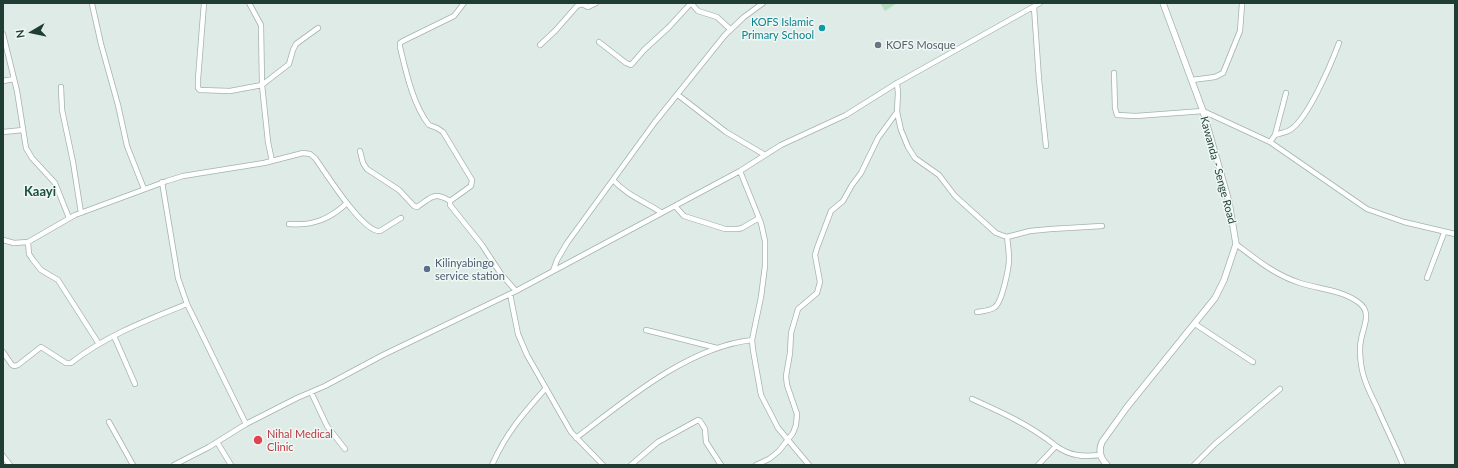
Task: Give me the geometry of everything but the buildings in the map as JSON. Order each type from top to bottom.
[{"type":"street","points":[[204,3],[198,89],[230,91],[262,85],[289,64],[296,44],[318,28]]},
{"type":"street","points":[[249,3],[261,25],[262,85],[268,142],[272,161]]},
{"type":"street","points":[[450,201],[471,186],[472,180],[443,132],[429,125],[420,111],[414,98],[400,45],[403,41],[454,16],[464,3]]},
{"type":"street","points":[[540,45],[555,31],[577,6],[582,4],[588,7],[596,3]]},
{"type":"street","points":[[599,42],[630,65],[691,3],[698,11],[717,17],[730,29]]},
{"type":"street","points":[[553,271],[560,254],[567,243],[655,122],[730,29],[763,3]]},
{"type":"street","points":[[174,465],[217,442],[246,424],[339,380],[422,336],[516,291],[740,171],[781,145],[846,115],[897,83],[1040,3]]},
{"type":"street","name":"Kawanda - Senge Road","points":[[1100,455],[1099,448],[1102,442],[1127,407],[1215,298],[1224,280],[1236,244],[1229,202],[1203,111],[1163,3]]},
{"type":"street","points":[[92,4],[127,146],[144,189]]},
{"type":"street","points":[[1192,80],[1215,77],[1222,73],[1240,31],[1242,4]]},
{"type":"street","points":[[1034,7],[1039,80],[1046,146]]},
{"type":"street","points":[[3,34],[14,79],[26,148],[55,184],[69,218]]},
{"type":"street","points":[[1275,134],[1289,131],[1304,115],[1330,67],[1339,43]]},
{"type":"street","points":[[1114,73],[1116,112],[1120,116],[1203,111],[1270,142],[1367,209],[1404,222],[1444,233],[1455,234]]},
{"type":"street","points":[[3,81],[14,79]]},
{"type":"street","points":[[897,83],[897,112],[905,141],[915,158],[938,175],[955,196],[996,233],[1007,237],[1044,230],[1102,226]]},
{"type":"street","points":[[61,87],[62,110],[73,162],[80,213]]},
{"type":"street","points":[[1270,142],[1275,134],[1286,93]]},
{"type":"street","points":[[678,95],[726,132],[765,155]]},
{"type":"street","points":[[759,464],[769,459],[779,451],[793,433],[797,419],[797,414],[787,385],[786,376],[790,353],[791,333],[798,309],[817,292],[820,282],[815,255],[817,248],[832,211],[843,201],[861,173],[875,142],[897,112]]},
{"type":"street","points":[[3,132],[23,130]]},
{"type":"street","points":[[360,151],[363,163],[367,169],[398,190],[414,206],[417,207],[432,196],[440,196],[450,201]]},
{"type":"street","points":[[3,240],[14,243],[28,242],[80,213],[162,182],[183,176],[235,169],[300,153],[310,154],[315,158],[357,216],[376,231],[380,231],[401,218]]},
{"type":"street","points":[[740,171],[759,218],[765,241],[766,266],[752,340],[761,395],[774,422],[783,435],[810,465]]},
{"type":"street","points":[[613,180],[631,195],[646,202],[662,213]]},
{"type":"street","points":[[162,182],[178,278],[187,304],[246,424]]},
{"type":"street","points":[[450,201],[450,205],[482,244],[501,274],[516,291]]},
{"type":"street","points":[[289,224],[306,224],[328,218],[347,203]]},
{"type":"street","points":[[675,206],[684,216],[725,230],[742,228],[759,218]]},
{"type":"street","points":[[1427,278],[1444,233]]},
{"type":"street","points":[[977,312],[988,310],[997,306],[999,301],[1008,272],[1009,261],[1007,237]]},
{"type":"street","points":[[28,242],[29,254],[33,260],[41,270],[58,280],[100,344]]},
{"type":"street","points":[[1236,244],[1277,274],[1301,284],[1330,290],[1348,297],[1359,302],[1365,309],[1366,323],[1361,339],[1360,351],[1361,366],[1370,392],[1403,465]]},
{"type":"street","points":[[510,294],[518,334],[527,354],[564,420],[576,438],[603,465]]},
{"type":"street","points":[[3,352],[14,366],[18,366],[41,347],[69,364],[114,336],[144,321],[187,304]]},
{"type":"street","points":[[1194,324],[1253,362]]},
{"type":"street","points":[[646,330],[717,348]]},
{"type":"street","points":[[114,336],[135,384]]},
{"type":"street","points":[[576,438],[659,378],[698,356],[717,348],[752,340]]},
{"type":"street","points":[[492,465],[509,432],[520,416],[546,388]]},
{"type":"street","points":[[1194,465],[1215,444],[1280,389]]},
{"type":"street","points":[[311,392],[326,426],[345,449]]},
{"type":"street","points":[[972,399],[1004,413],[1031,428],[1061,450],[1080,456],[1100,455],[1107,465]]},
{"type":"street","points":[[631,465],[658,442],[698,420],[705,429],[706,442],[721,465]]},
{"type":"street","points":[[109,422],[132,465]]},
{"type":"street","points":[[217,442],[231,465]]},
{"type":"street","points":[[1038,465],[1056,446]]},
{"type":"street","points":[[3,456],[10,465]]},
{"type":"green space","points":[[880,3],[897,3],[885,11]]},
{"type":"place","name":"KOFS Islamic Primary School","points":[[822,28]]},
{"type":"place","name":"KOFS Mosque","points":[[878,45]]},
{"type":"place","name":"Kilinyabingo service station","points":[[427,269]]},
{"type":"place","name":"Nihal Medical Clinic","points":[[258,440]]},
{"type":"district","name":"Kaayi","points":[[40,192]]}]
